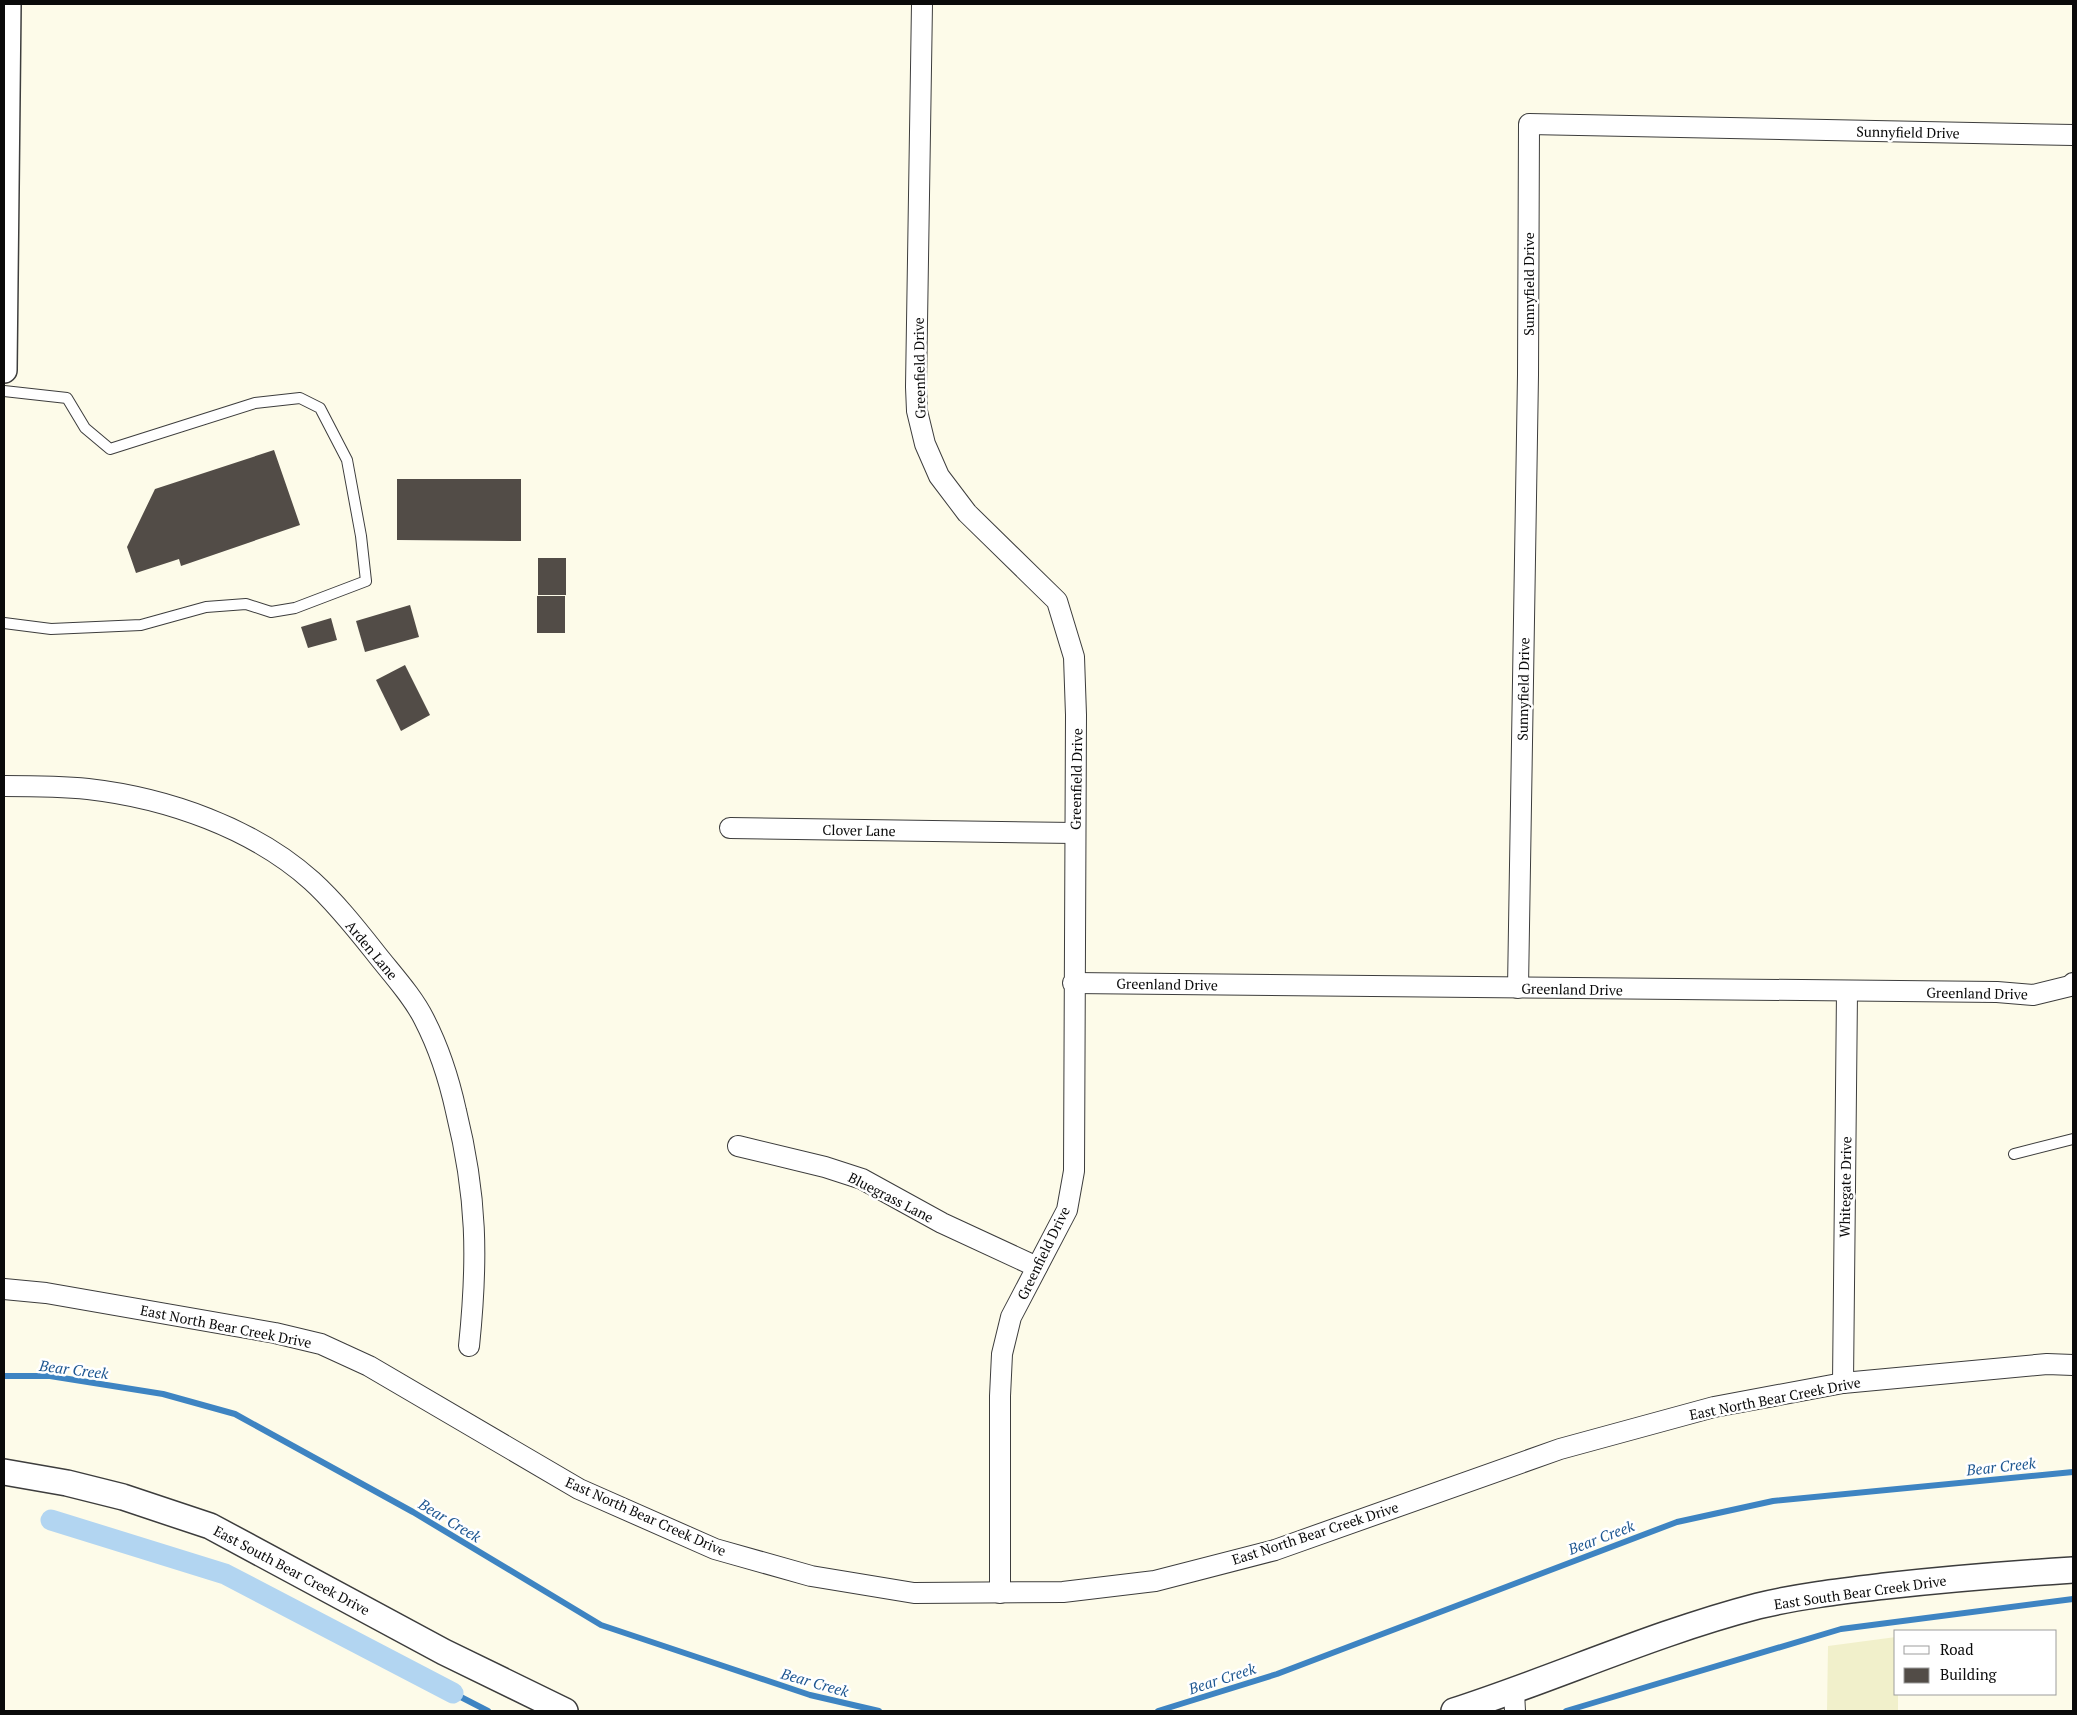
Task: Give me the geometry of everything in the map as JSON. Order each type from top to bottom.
[{"type":"street","points":[[4,370],[8,4]]},
{"type":"street","name":"Greenfield Drive","points":[[922,4],[917,411],[924,444],[939,476],[967,513],[1057,601],[1074,658],[1076,716],[1074,1171],[1067,1210],[1011,1317],[1002,1354],[1000,1396],[1000,1594]]},
{"type":"street","name":"Sunnyfield Drive","points":[[1518,988],[1528,375],[1529,124],[2073,135]]},
{"type":"street","name":"Arden Lane","points":[[4,786],[87,789],[119,793],[152,801],[229,828],[287,861],[313,882],[363,937],[424,1018],[447,1073],[466,1150],[473,1198],[476,1258],[469,1346]]},
{"type":"street","name":"Clover Lane","points":[[730,828],[1075,832]]},
{"type":"street","name":"Greenland Drive","points":[[1074,983],[1997,992],[2033,995],[2072,985]]},
{"type":"street","name":"Whitegate Drive","points":[[1842,1382],[1847,992]]},
{"type":"street","name":"Bluegrass Lane","points":[[738,1146],[825,1167],[862,1179],[942,1223],[1037,1267]]},
{"type":"street","name":"East North Bear Creek Drive","points":[[4,1289],[46,1293],[322,1344],[369,1366],[579,1488],[715,1549],[812,1576],[914,1594],[1063,1592],[1155,1581],[1275,1550],[1560,1449],[1714,1407],[1842,1382],[2047,1364],[2073,1365]]},
{"type":"street","name":"East South Bear Creek Drive","points":[[4,1472],[67,1483],[123,1497],[210,1526],[444,1652],[565,1711]]},
{"type":"street","name":"East South Bear Creek Drive","points":[[1454,1711],[1514,1702],[1707,1621],[1760,1606],[1850,1590],[1974,1576],[2073,1570]]},
{"type":"lane","points":[[4,391],[67,398],[85,428],[110,448],[255,402],[300,398],[320,408],[347,460],[361,536],[366,581],[295,608],[271,612],[246,604],[206,607],[142,625],[51,629],[4,623]]},
{"type":"lane","points":[[2014,1154],[2073,1139]]},
{"type":"green space","points":[[1894,1637],[1894,1695],[1898,1695],[1898,1711],[1827,1711],[1828,1646]]},
{"type":"building","points":[[274,450],[300,525],[181,566],[179,559],[136,573],[127,547],[155,489]]},
{"type":"building","points":[[397,479],[521,479],[521,541],[397,540]]},
{"type":"building","points":[[538,558],[566,558],[566,595],[538,595]]},
{"type":"building","points":[[537,596],[565,596],[565,633],[537,633]]},
{"type":"building","points":[[410,605],[419,637],[365,652],[356,621]]},
{"type":"building","points":[[331,618],[337,640],[308,648],[301,627]]},
{"type":"building","points":[[405,665],[430,715],[401,731],[376,680]]},
{"type":"waterway","name":"Bear Creek","points":[[4,1376],[50,1376],[163,1394],[235,1414],[413,1512],[601,1625],[810,1695],[879,1711]]},
{"type":"waterway","name":"Bear Creek","points":[[1158,1711],[1277,1674],[1677,1522],[1773,1501],[2073,1472]]},
{"type":"waterway","points":[[51,1520],[225,1574],[453,1693]]},
{"type":"waterway","points":[[1566,1711],[1841,1629],[2073,1599]]},
{"type":"waterway","points":[[453,1693],[488,1711]]}]
